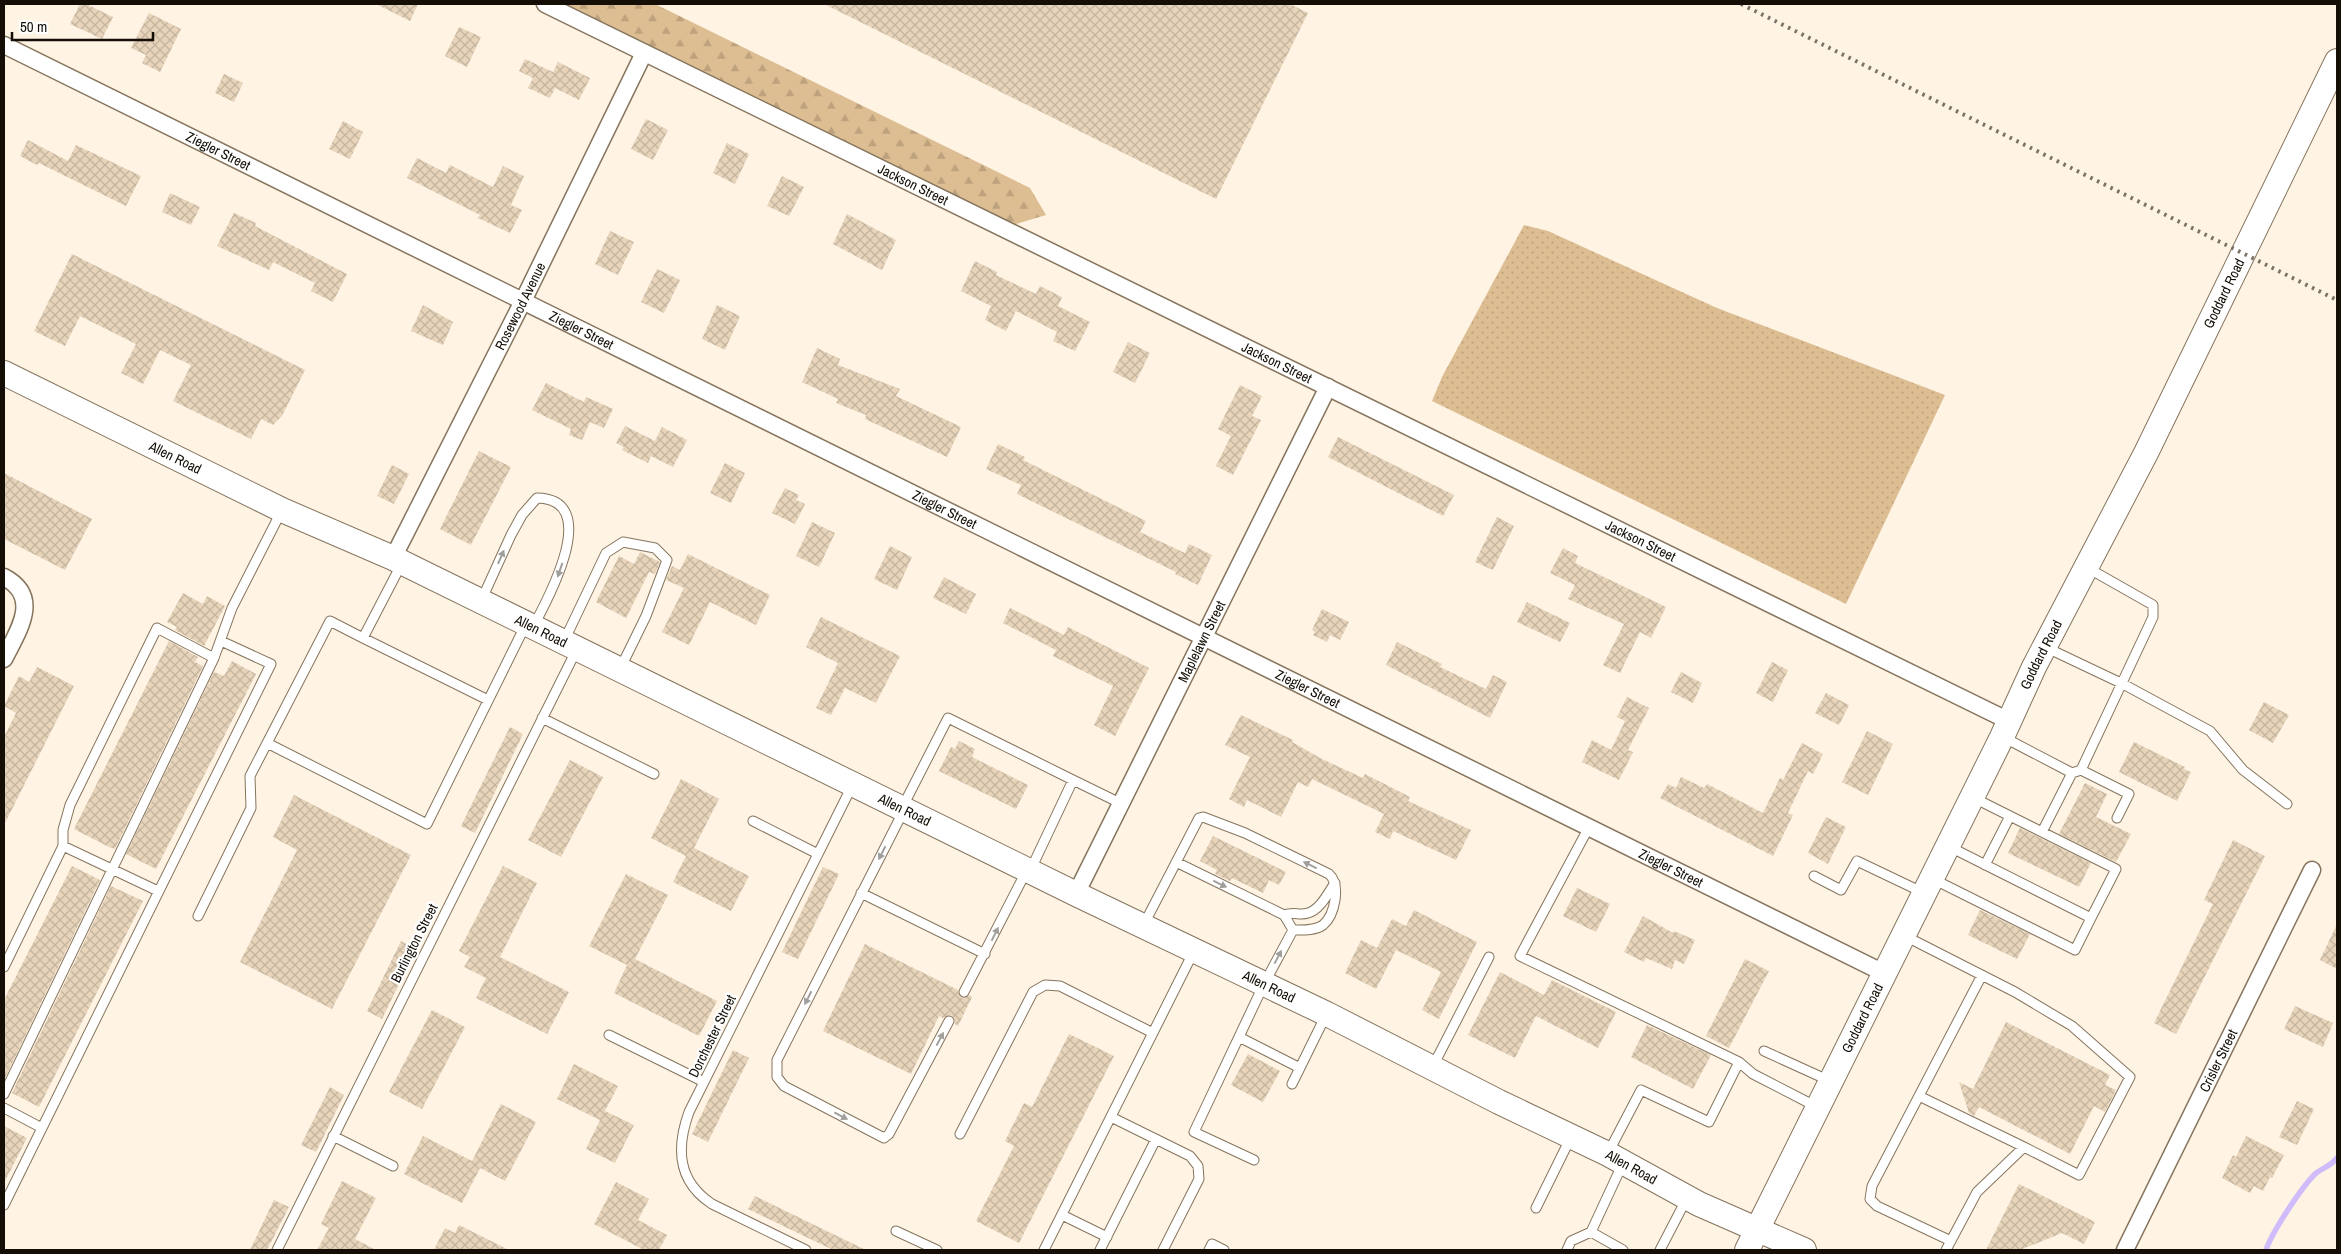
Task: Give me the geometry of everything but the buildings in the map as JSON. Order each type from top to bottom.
[{"type":"main road","name":"Goddard Road","points":[[1747,1250],[2006,729],[2044,647],[2146,453],[2337,61]]},
{"type":"main road","name":"Allen Road","points":[[6,379],[282,510],[398,560],[1028,871],[1327,1014],[1432,1068],[1572,1136],[1687,1198],[1804,1250]]},
{"type":"street","name":"Jackson Street","points":[[545,4],[1328,387],[2006,729]]},
{"type":"street","name":"Ziegler Street","points":[[4,46],[1884,973]]},
{"type":"street","name":"Rosewood Avenue","points":[[398,560],[644,53]]},
{"type":"street","name":"Maplelawn Street","points":[[1076,894],[1328,387]]},
{"type":"street","points":[[4,577],[14,582],[22,591],[25,606],[21,623],[4,658]]},
{"type":"street","name":"Crisler Street","points":[[2124,1250],[2312,870]]},
{"type":"lane","points":[[267,743],[428,824],[488,700],[529,625],[552,592],[567,549],[569,524],[562,508],[549,498],[537,498],[522,515],[481,601]]},
{"type":"lane","points":[[4,1094],[214,658],[232,608],[282,510]]},
{"type":"lane","name":"Burlington Street","points":[[277,1250],[542,718],[606,554],[623,542],[655,548],[668,560],[646,616],[620,670]]},
{"type":"lane","points":[[363,638],[398,560]]},
{"type":"lane","points":[[2042,832],[2123,684],[2153,617],[2153,606],[2086,567]]},
{"type":"lane","points":[[198,916],[251,808],[250,776],[330,621],[488,700]]},
{"type":"lane","points":[[4,967],[63,846],[63,830],[70,805],[157,628],[214,658]]},
{"type":"lane","points":[[4,1205],[271,664],[221,641]]},
{"type":"lane","points":[[2044,647],[2123,684],[2210,731],[2243,770],[2286,804]]},
{"type":"lane","points":[[542,718],[654,774]]},
{"type":"lane","points":[[949,1021],[890,1134],[884,1138],[784,1086],[776,1077],[777,1060],[948,718],[1120,803]]},
{"type":"lane","points":[[2006,729],[2076,771],[2129,794],[2117,818]]},
{"type":"lane","points":[[964,992],[1028,871],[1073,780]]},
{"type":"lane","name":"Dorchester Street","points":[[806,1250],[699,1196],[688,1181],[681,1159],[684,1125],[853,784]]},
{"type":"lane","points":[[1814,876],[1842,890],[1857,861],[1928,886],[2075,950],[2116,869],[1972,797]]},
{"type":"lane","points":[[1985,865],[2010,816]]},
{"type":"lane","points":[[1143,926],[1199,818],[1207,818],[1246,834],[1329,874],[1335,883],[1335,902],[1329,918],[1323,925],[1315,929],[1292,930]]},
{"type":"lane","points":[[753,820],[818,854]]},
{"type":"lane","points":[[1589,827],[1520,956],[1739,1062],[1753,1074],[1817,1108]]},
{"type":"lane","points":[[63,846],[113,868],[158,891]]},
{"type":"lane","points":[[1947,846],[2091,918]]},
{"type":"lane","points":[[1176,862],[1284,915],[1292,930]]},
{"type":"lane","points":[[1284,915],[1293,912],[1307,914],[1314,910],[1335,883]]},
{"type":"lane","points":[[861,893],[985,954]]},
{"type":"lane","points":[[1254,1160],[1194,1132],[1264,984],[1292,930]]},
{"type":"lane","points":[[1903,935],[1982,975],[2072,1026],[2130,1077],[2079,1175],[1919,1096]]},
{"type":"lane","points":[[1044,1250],[1194,950]]},
{"type":"lane","points":[[1432,1068],[1489,957]]},
{"type":"lane","points":[[1951,1241],[1877,1206],[1870,1199],[1872,1186],[1982,975]]},
{"type":"lane","points":[[960,1134],[1033,992],[1045,985],[1060,986],[1153,1033]]},
{"type":"lane","points":[[1292,1084],[1327,1014]]},
{"type":"lane","points":[[609,1035],[704,1082]]},
{"type":"lane","points":[[1239,1037],[1300,1068]]},
{"type":"lane","points":[[1764,1051],[1830,1081]]},
{"type":"lane","points":[[1567,1250],[1571,1242],[1591,1232],[1615,1158],[1641,1090],[1709,1122],[1739,1062]]},
{"type":"lane","points":[[4,1108],[42,1128]]},
{"type":"lane","points":[[1111,1117],[1190,1156],[1198,1166],[1199,1179],[1162,1250]]},
{"type":"lane","points":[[333,1136],[393,1166]]},
{"type":"lane","points":[[1536,1208],[1572,1136]]},
{"type":"lane","points":[[1100,1250],[1156,1139]]},
{"type":"lane","points":[[1946,1250],[1977,1192],[2024,1147]]},
{"type":"lane","points":[[1660,1250],[1687,1198]]},
{"type":"lane","points":[[1062,1215],[1107,1237]]},
{"type":"lane","points":[[896,1231],[937,1250]]},
{"type":"lane","points":[[1591,1232],[1622,1250]]},
{"type":"lane","points":[[1209,1250],[1212,1244],[1224,1250]]},
{"type":"green space","points":[[566,4],[655,4],[1030,188],[1046,215],[1013,225]]},
{"type":"green space","points":[[1524,225],[1548,231],[1717,308],[1945,395],[1846,604],[1432,401],[1442,377]]},
{"type":"waterway","points":[[2266,1250],[2280,1222],[2302,1189],[2315,1174],[2337,1158]]},
{"type":"railway","points":[[1741,4],[2337,300]]}]
